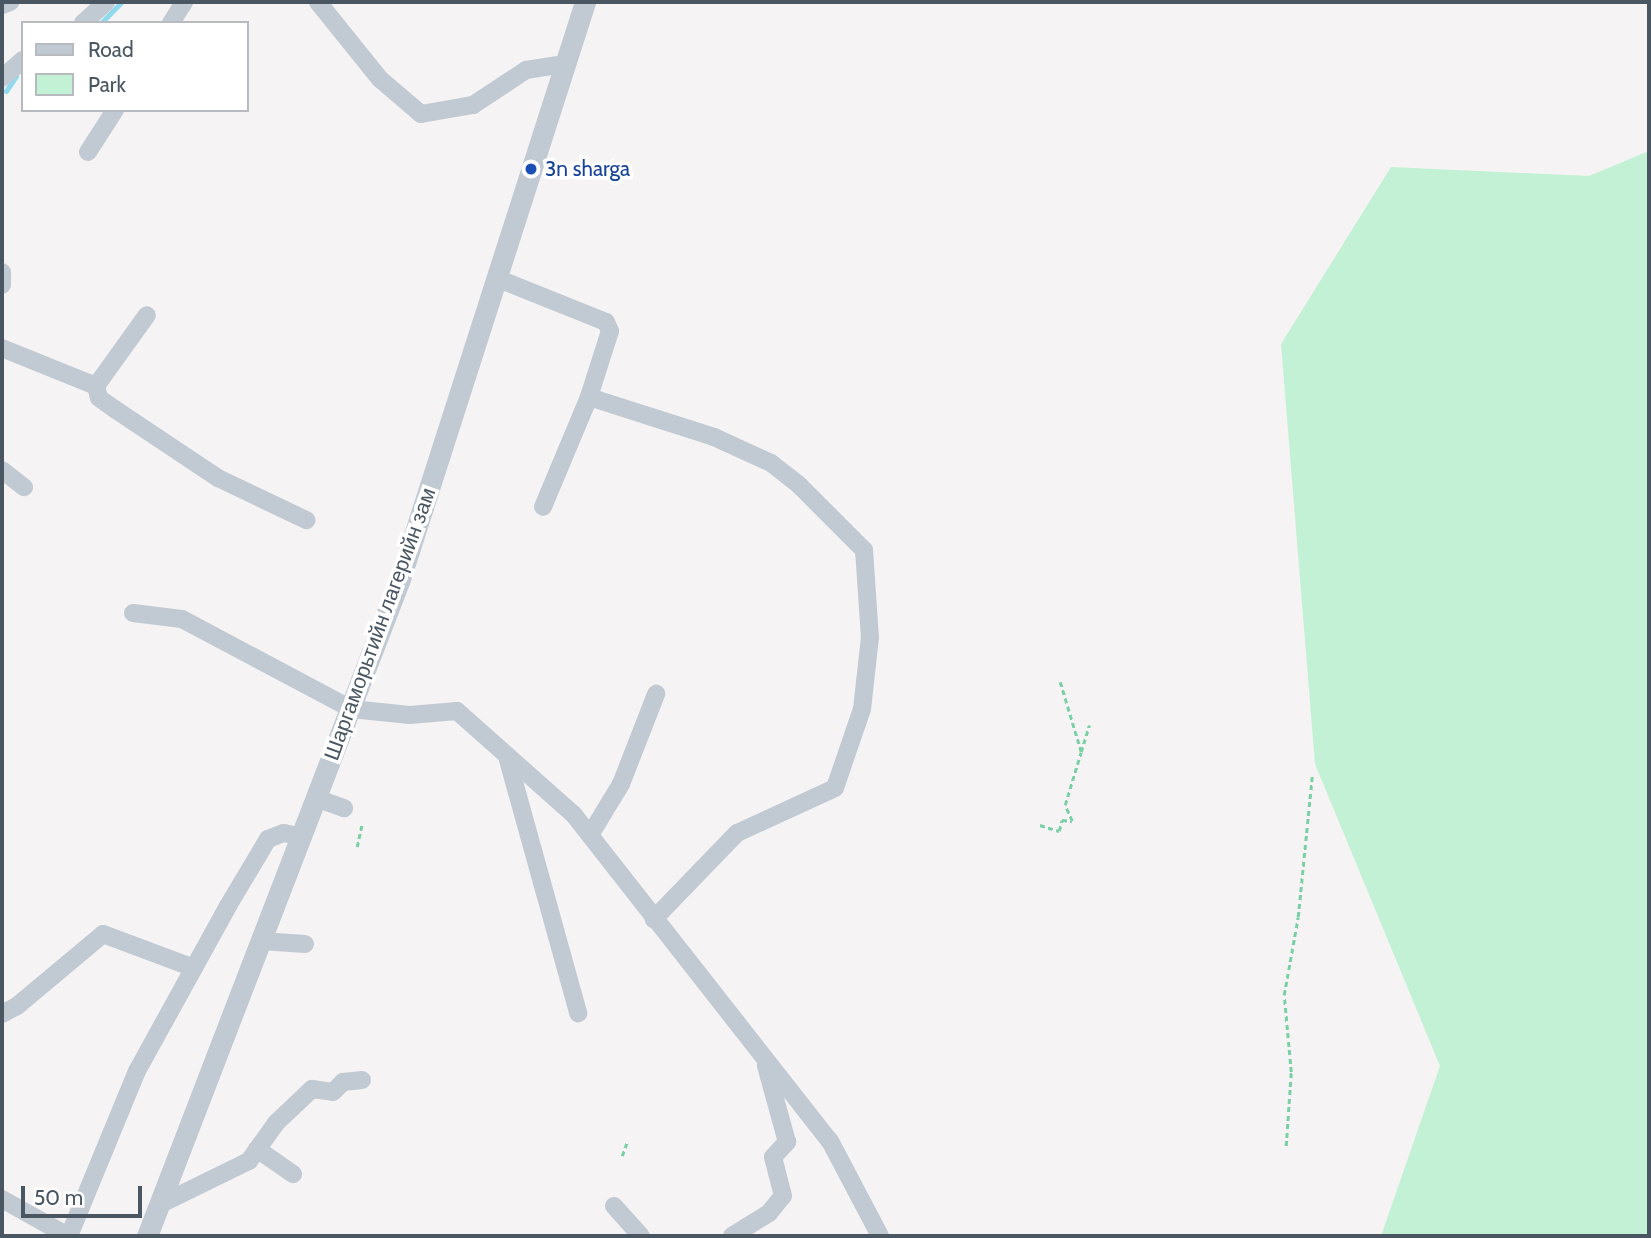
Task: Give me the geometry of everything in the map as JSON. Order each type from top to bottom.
[{"type":"street","points":[[2,5],[10,2]]},
{"type":"street","points":[[85,21],[106,2]]},
{"type":"street","points":[[172,21],[184,2]]},
{"type":"street","points":[[318,2],[380,79],[421,114],[473,105],[526,70],[565,64]]},
{"type":"street","name":"Шаргаморьтийн лагерийн зам","points":[[147,1236],[400,579],[585,2]]},
{"type":"street","points":[[2,78],[21,62]]},
{"type":"street","points":[[88,152],[114,112]]},
{"type":"street","points":[[2,272],[2,285]]},
{"type":"street","points":[[496,278],[606,322],[610,331],[589,397],[542,508]]},
{"type":"street","points":[[96,386],[148,315]]},
{"type":"street","points":[[2,348],[96,386]]},
{"type":"street","points":[[96,386],[99,398],[218,478],[306,520]]},
{"type":"street","points":[[589,397],[714,437],[771,463],[799,485],[864,550],[870,637],[862,709],[835,788],[737,833],[654,919]]},
{"type":"street","points":[[2,470],[24,487]]},
{"type":"street","points":[[133,613],[182,619],[351,709],[410,715],[457,711],[574,815],[830,1141],[880,1236]]},
{"type":"street","points":[[590,835],[621,783],[656,694]]},
{"type":"street","points":[[509,760],[578,1013]]},
{"type":"street","points":[[316,798],[344,808]]},
{"type":"street","points":[[2,1199],[68,1236],[136,1071],[268,839],[284,832],[301,837]]},
{"type":"street","points":[[2,1014],[103,934],[194,968]]},
{"type":"street","points":[[261,941],[305,944]]},
{"type":"street","points":[[732,1236],[769,1213],[783,1196],[773,1157],[787,1142],[764,1059]]},
{"type":"street","points":[[159,1205],[249,1161],[312,1088],[333,1092],[343,1082],[362,1080]]},
{"type":"street","points":[[257,1149],[293,1174]]},
{"type":"street","points":[[614,1206],[641,1236]]},
{"type":"path","points":[[1060,682],[1082,751]]},
{"type":"path","points":[[1040,825],[1059,831],[1089,725]]},
{"type":"path","points":[[1286,1146],[1291,1072],[1284,995],[1298,917],[1312,777]]},
{"type":"path","points":[[1062,820],[1072,821],[1066,809]]},
{"type":"path","points":[[356,847],[362,824]]},
{"type":"path","points":[[622,1156],[627,1142]]},
{"type":"green space","points":[[1649,151],[1649,1236],[1381,1236],[1440,1066],[1315,764],[1281,344],[1391,167],[1589,176]]},
{"type":"waterway","points":[[103,21],[121,2]]},
{"type":"waterway","points":[[6,91],[16,76]]},
{"type":"place","name":"3n sharga","points":[[531,169]]}]
